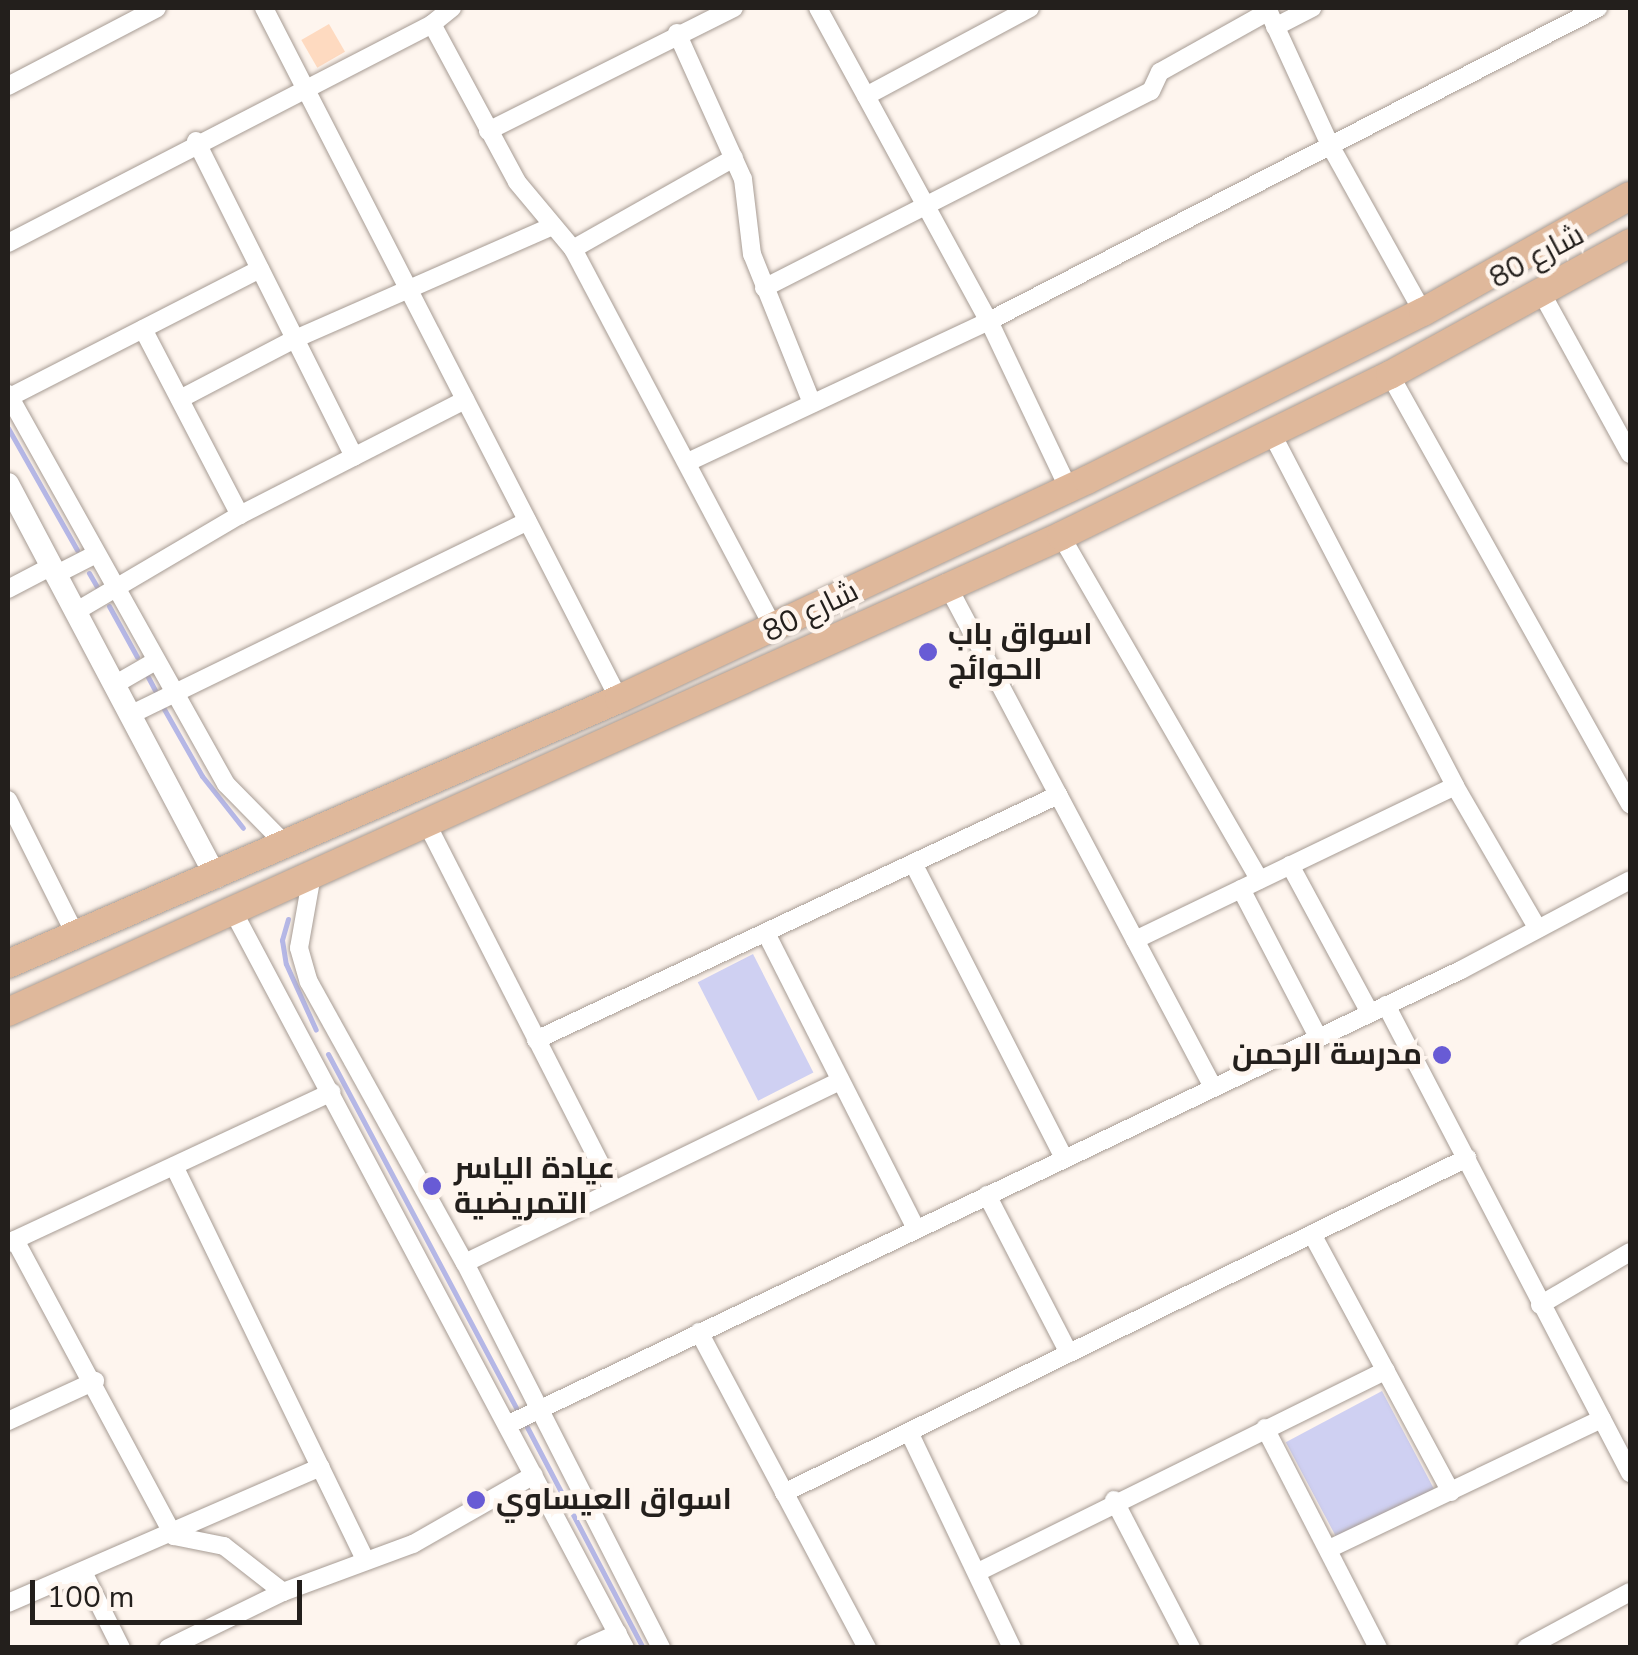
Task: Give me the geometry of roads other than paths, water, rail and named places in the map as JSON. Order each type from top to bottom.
[{"type":"main road","name":"شارع 80","points":[[8,964],[619,699],[1068,486],[1422,312],[1630,196]]},
{"type":"main road","points":[[1562,236],[1558,262],[1582,270]]},
{"type":"main road","name":"شارع 80","points":[[8,1012],[427,824],[946,583],[1062,536],[1390,376],[1630,243]]},
{"type":"main road","points":[[1478,283],[1498,286],[1504,305],[1500,314]]},
{"type":"street","points":[[8,86],[158,8]]},
{"type":"street","points":[[264,8],[619,699]]},
{"type":"street","points":[[8,243],[196,142],[432,24],[452,8]]},
{"type":"street","points":[[488,131],[676,33],[734,8]]},
{"type":"street","points":[[818,8],[988,321],[1068,486]]},
{"type":"street","points":[[866,96],[1030,8]]},
{"type":"street","points":[[764,288],[1151,91],[1160,72],[1270,15],[1312,8]]},
{"type":"street","points":[[688,462],[988,321],[1598,8]]},
{"type":"street","points":[[1270,15],[1331,147],[1422,312]]},
{"type":"street","points":[[432,24],[488,131],[552,226],[573,249],[773,626]]},
{"type":"street","points":[[676,33],[734,158],[764,288],[812,403]]},
{"type":"street","points":[[196,142],[354,456]]},
{"type":"street","points":[[573,249],[734,158]]},
{"type":"street","points":[[180,399],[295,339],[552,226]]},
{"type":"street","points":[[260,269],[8,396],[154,662],[226,784],[286,846]]},
{"type":"street","points":[[1541,292],[1630,454]]},
{"type":"street","points":[[143,329],[240,515]]},
{"type":"street","points":[[1390,376],[1630,804]]},
{"type":"street","points":[[75,612],[240,515],[465,400]]},
{"type":"street","points":[[1272,434],[1455,786],[1538,929]]},
{"type":"street","points":[[8,484],[216,877]]},
{"type":"street","points":[[130,715],[527,521]]},
{"type":"street","points":[[1062,536],[1260,880]]},
{"type":"street","points":[[8,589],[94,555]]},
{"type":"street","points":[[946,583],[1213,1088]]},
{"type":"street","points":[[114,685],[154,662]]},
{"type":"street","points":[[1135,940],[1455,786]]},
{"type":"street","points":[[536,1040],[1058,795]]},
{"type":"street","points":[[8,800],[75,934]]},
{"type":"street","points":[[427,824],[612,1186]]},
{"type":"street","points":[[913,863],[1064,1158]]},
{"type":"street","points":[[1290,866],[1467,1158],[1630,1472]]},
{"type":"street","points":[[312,875],[299,948],[309,982],[465,1263],[661,1648]]},
{"type":"street","points":[[507,1425],[1378,1009],[1630,880]]},
{"type":"street","points":[[1241,889],[1318,1037]]},
{"type":"street","points":[[234,910],[622,1640],[585,1648]]},
{"type":"street","points":[[766,932],[916,1228]]},
{"type":"street","points":[[309,1048],[337,1033]]},
{"type":"street","points":[[465,1263],[612,1186],[840,1081]]},
{"type":"street","points":[[174,1536],[95,1381],[11,1242],[332,1092]]},
{"type":"street","points":[[784,1492],[1467,1158]]},
{"type":"street","points":[[174,1166],[364,1560]]},
{"type":"street","points":[[987,1195],[1069,1353]]},
{"type":"street","points":[[1312,1234],[1451,1492]]},
{"type":"street","points":[[1540,1305],[1630,1252]]},
{"type":"street","points":[[699,1332],[868,1648]]},
{"type":"street","points":[[978,1572],[1114,1500],[1386,1370]]},
{"type":"street","points":[[8,1420],[95,1381]]},
{"type":"street","points":[[1331,1548],[1602,1419]]},
{"type":"street","points":[[1265,1428],[1331,1548],[1378,1648]]},
{"type":"street","points":[[908,1432],[1011,1647]]},
{"type":"street","points":[[8,1604],[174,1536],[321,1467]]},
{"type":"street","points":[[168,1648],[283,1592],[413,1544],[534,1475]]},
{"type":"street","points":[[1114,1500],[1192,1648]]},
{"type":"street","points":[[174,1536],[224,1546],[283,1592]]},
{"type":"street","points":[[83,1572],[122,1648]]},
{"type":"street","points":[[1526,1648],[1630,1592]]},
{"type":"waterway","points":[[8,428],[77,550]]},
{"type":"waterway","points":[[89,573],[99,590]]},
{"type":"waterway","points":[[109,606],[137,657]]},
{"type":"waterway","points":[[148,677],[155,690]]},
{"type":"waterway","points":[[164,709],[202,776],[243,828]]},
{"type":"waterway","points":[[288,919],[282,940],[286,964],[316,1030]]},
{"type":"waterway","points":[[328,1054],[516,1408]]},
{"type":"waterway","points":[[527,1427],[643,1648]]},
{"type":"place","name":"اسواق باب الحوائج","points":[[928,652]]},
{"type":"place","name":"مدرسة الرحمن","points":[[1442,1055]]},
{"type":"place","name":"عيادة الياسر التمريضية","points":[[432,1186]]},
{"type":"place","name":"اسواق العيساوي","points":[[476,1500]]}]
